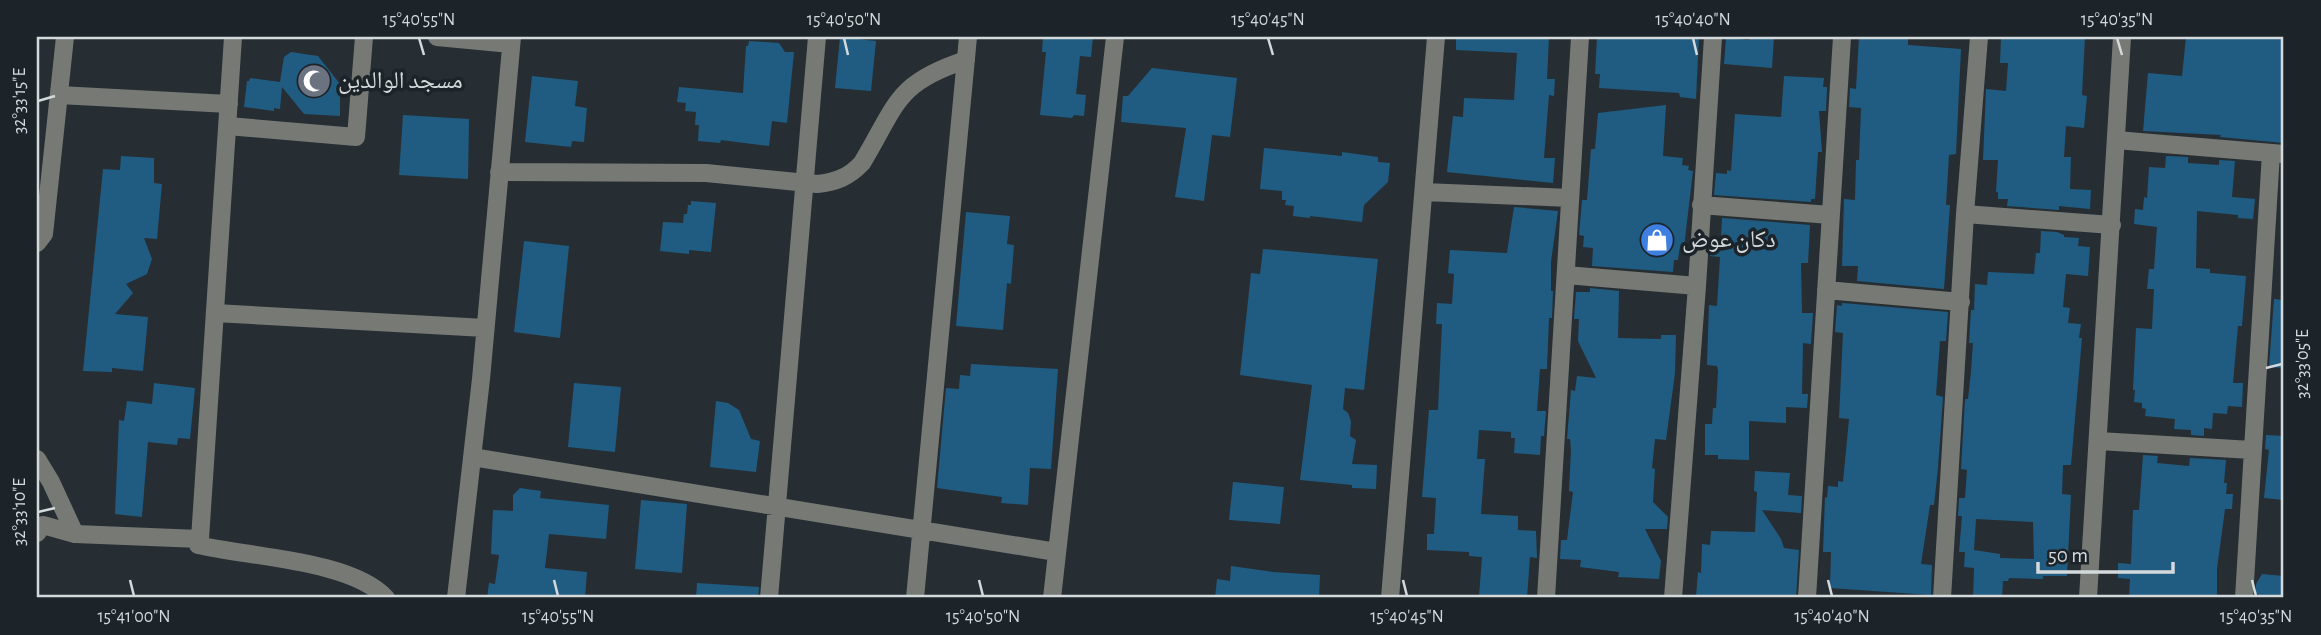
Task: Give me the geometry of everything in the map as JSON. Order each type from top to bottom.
[{"type":"street","points":[[37,243],[44,234],[65,37]]},
{"type":"street","points":[[233,37],[198,545],[231,553],[316,564],[377,588],[386,598]]},
{"type":"street","points":[[228,126],[356,137],[364,37]]},
{"type":"street","points":[[437,37],[511,41],[485,328],[456,598]]},
{"type":"street","points":[[769,598],[817,37]]},
{"type":"street","points":[[915,598],[968,37]]},
{"type":"street","points":[[1052,598],[1115,37]]},
{"type":"street","points":[[1390,598],[1436,37]]},
{"type":"street","points":[[1552,598],[1566,275],[1580,37]]},
{"type":"street","points":[[1672,598],[1697,286],[1713,37]]},
{"type":"street","points":[[1807,598],[1842,37]]},
{"type":"street","points":[[1942,598],[1965,214],[1979,37]]},
{"type":"street","points":[[2088,598],[2122,37]]},
{"type":"street","points":[[499,172],[706,173],[806,183],[835,182],[853,173],[866,157],[905,92],[922,78],[965,60]]},
{"type":"street","points":[[59,95],[229,104]]},
{"type":"street","points":[[2116,140],[2278,153],[2252,450],[2244,598]]},
{"type":"street","points":[[1424,192],[1570,198]]},
{"type":"street","points":[[1701,205],[1830,215]]},
{"type":"street","points":[[1965,214],[2112,225]]},
{"type":"street","points":[[1566,275],[1697,286]]},
{"type":"street","points":[[1826,290],[1961,302]]},
{"type":"street","points":[[215,313],[485,328]]},
{"type":"street","points":[[2098,441],[2252,450]]},
{"type":"street","points":[[472,457],[1056,552]]},
{"type":"street","points":[[37,459],[75,534]]},
{"type":"street","points":[[37,533],[43,525],[75,534],[200,539]]},
{"type":"building","points":[[840,37],[876,41],[871,91],[835,88]]},
{"type":"building","points":[[1043,37],[1093,37],[1091,57],[1080,56],[1076,94],[1086,95],[1084,116],[1074,115],[1072,118],[1040,115],[1046,52],[1042,52]]},
{"type":"building","points":[[1456,37],[1549,37],[1547,79],[1555,79],[1554,96],[1549,95],[1544,158],[1555,158],[1553,183],[1447,172],[1453,116],[1463,117],[1464,98],[1514,100],[1517,53],[1456,50]]},
{"type":"building","points":[[1597,37],[1699,37],[1696,99],[1680,97],[1679,93],[1599,88],[1600,74],[1595,74]]},
{"type":"building","points":[[1749,37],[1774,37],[1772,68],[1724,64],[1726,38],[1749,40]]},
{"type":"building","points":[[1859,37],[1908,37],[1908,45],[1961,49],[1956,154],[1949,155],[1946,205],[1950,205],[1944,289],[1857,281],[1858,266],[1842,266],[1844,199],[1855,200],[1856,160],[1859,160],[1861,108],[1849,107],[1850,88],[1856,89]]},
{"type":"building","points":[[2001,37],[2085,37],[2082,95],[2087,96],[2084,128],[2066,126],[2064,157],[2071,157],[2070,189],[2091,190],[2090,209],[2059,206],[2059,210],[2007,206],[2008,199],[1998,199],[1998,160],[1983,160],[1986,89],[2006,91],[2008,63],[2000,63]]},
{"type":"building","points":[[2186,37],[2284,37],[2284,143],[2220,137],[2221,135],[2143,131],[2148,73],[2182,76]]},
{"type":"building","points":[[749,41],[779,43],[785,52],[794,52],[787,123],[772,121],[769,146],[721,140],[720,143],[698,141],[696,112],[685,111],[686,103],[677,102],[679,87],[743,93],[746,46]]},
{"type":"building","points":[[291,52],[318,56],[340,84],[340,116],[304,114],[282,87],[280,109],[274,108],[274,111],[244,107],[247,81],[250,78],[280,82],[284,57]]},
{"type":"building","points":[[1152,68],[1237,78],[1230,137],[1212,135],[1204,201],[1175,197],[1186,128],[1121,122],[1123,96],[1128,96]]},
{"type":"building","points":[[532,76],[578,81],[575,106],[587,108],[584,142],[572,141],[571,147],[525,142]]},
{"type":"building","points":[[1784,76],[1824,78],[1823,87],[1827,87],[1826,111],[1819,111],[1822,152],[1818,152],[1815,199],[1811,199],[1811,202],[1714,195],[1716,173],[1727,174],[1727,170],[1731,171],[1735,114],[1781,117]]},
{"type":"building","points":[[1666,105],[1663,156],[1683,158],[1682,165],[1689,166],[1688,170],[1693,171],[1684,247],[1680,246],[1678,260],[1674,260],[1673,272],[1592,266],[1593,248],[1583,247],[1584,236],[1579,235],[1582,200],[1587,200],[1591,149],[1595,149],[1598,113]]},
{"type":"building","points":[[403,115],[469,119],[468,179],[399,175]]},
{"type":"building","points":[[1264,148],[1342,156],[1342,152],[1378,157],[1378,162],[1390,163],[1388,182],[1364,205],[1362,222],[1293,216],[1294,206],[1285,205],[1282,191],[1260,189]]},
{"type":"building","points":[[121,156],[154,158],[154,183],[162,184],[157,239],[144,238],[152,259],[147,274],[126,284],[133,293],[115,314],[148,317],[143,371],[112,368],[112,372],[83,371],[103,169],[120,170]]},
{"type":"building","points":[[2166,156],[2188,157],[2188,163],[2219,165],[2219,160],[2235,161],[2232,197],[2255,199],[2253,219],[2197,211],[2196,268],[2210,269],[2210,273],[2246,276],[2233,383],[2243,383],[2242,407],[2228,406],[2227,414],[2213,413],[2212,429],[2204,428],[2204,436],[2191,435],[2191,430],[2174,429],[2175,419],[2145,416],[2146,409],[2142,408],[2142,403],[2134,402],[2136,328],[2152,329],[2154,289],[2147,289],[2149,269],[2154,269],[2157,227],[2134,224],[2135,209],[2143,210],[2144,197],[2147,198],[2149,167],[2165,168]]},
{"type":"building","points":[[691,201],[716,203],[711,252],[689,250],[689,254],[660,251],[663,222],[683,223],[684,214],[687,214]]},
{"type":"building","points":[[1514,207],[1558,211],[1551,262],[1552,318],[1549,318],[1547,369],[1540,369],[1537,411],[1546,411],[1544,436],[1541,436],[1540,455],[1514,453],[1515,438],[1511,438],[1511,432],[1479,430],[1477,459],[1485,459],[1481,514],[1518,516],[1518,530],[1536,531],[1537,558],[1530,557],[1527,598],[1479,596],[1482,557],[1469,556],[1469,552],[1427,550],[1427,534],[1434,534],[1436,498],[1422,497],[1429,410],[1438,410],[1442,324],[1436,324],[1437,303],[1452,304],[1454,274],[1448,273],[1450,250],[1507,253]]},
{"type":"building","points":[[966,212],[1010,216],[1007,244],[1014,245],[1003,330],[956,326]]},
{"type":"building","points":[[1722,218],[1810,225],[1808,263],[1801,263],[1802,313],[1813,313],[1811,344],[1803,343],[1802,394],[1808,394],[1807,408],[1786,407],[1786,423],[1749,421],[1749,460],[1718,459],[1718,455],[1705,455],[1705,424],[1712,424],[1713,408],[1716,408],[1718,371],[1717,366],[1707,365],[1709,305],[1717,306],[1720,257],[1710,256],[1711,238],[1721,239]]},
{"type":"building","points":[[2041,231],[2079,238],[2078,246],[2090,247],[2088,276],[2066,274],[2063,307],[2070,308],[2068,323],[2081,324],[2079,338],[2082,338],[2071,465],[2063,465],[2062,494],[2071,495],[2067,576],[2043,576],[2043,579],[2009,578],[2008,581],[2003,581],[2002,598],[1973,598],[1974,568],[1964,567],[1965,552],[1959,552],[1962,516],[1958,516],[1959,498],[1965,498],[1967,470],[1961,469],[1965,399],[1968,399],[1971,372],[1973,343],[1969,343],[1975,284],[1987,285],[1988,272],[2034,274],[2036,253],[2040,253]],"holes":[[[1976,519],[2033,522],[2034,559],[2000,558],[2000,554],[1974,550]]]},
{"type":"building","points":[[524,241],[569,246],[560,338],[514,332]]},
{"type":"building","points":[[1263,249],[1378,259],[1364,390],[1345,388],[1343,409],[1351,421],[1350,436],[1356,440],[1352,464],[1377,465],[1376,489],[1300,480],[1312,385],[1240,375],[1251,273],[1260,274]]},
{"type":"building","points":[[1590,288],[1619,291],[1618,338],[1661,339],[1661,335],[1676,335],[1675,373],[1666,440],[1655,439],[1652,468],[1655,469],[1653,502],[1668,517],[1667,529],[1645,529],[1661,561],[1659,579],[1618,577],[1619,572],[1580,567],[1581,560],[1560,559],[1561,540],[1567,540],[1573,492],[1569,491],[1571,450],[1570,439],[1567,439],[1571,390],[1575,391],[1577,376],[1596,378],[1578,341],[1579,319],[1574,319],[1576,292],[1590,292]]},
{"type":"building","points":[[2274,299],[2284,300],[2284,368],[2269,367]]},
{"type":"building","points":[[1842,303],[1948,312],[1946,341],[1940,341],[1936,395],[1943,397],[1938,468],[1934,505],[1930,505],[1921,564],[1932,565],[1931,595],[1830,588],[1831,552],[1823,552],[1825,497],[1827,498],[1828,486],[1838,487],[1838,481],[1843,482],[1849,419],[1839,418],[1843,333],[1835,332],[1837,305],[1842,306]]},
{"type":"building","points":[[971,364],[1058,369],[1051,469],[1030,468],[1028,505],[1001,503],[1002,497],[937,488],[946,388],[959,389],[960,375],[970,376]]},
{"type":"building","points":[[154,383],[195,388],[190,439],[178,438],[177,445],[148,442],[142,517],[115,514],[119,420],[124,421],[127,401],[152,404]]},
{"type":"building","points":[[574,383],[621,387],[615,452],[568,447]]},
{"type":"building","points":[[716,401],[728,403],[739,410],[751,439],[760,441],[756,472],[710,467]]},
{"type":"building","points":[[2266,435],[2284,436],[2284,500],[2264,498],[2269,450],[2265,449]]},
{"type":"building","points":[[2143,455],[2158,456],[2157,463],[2189,466],[2190,458],[2226,460],[2226,494],[2233,494],[2232,509],[2225,509],[2217,569],[2217,598],[2129,598],[2130,579],[2118,578],[2118,563],[2131,564],[2133,510],[2139,510]]},
{"type":"building","points":[[1755,471],[1790,473],[1788,495],[1802,496],[1801,513],[1762,510],[1784,548],[1799,550],[1796,598],[1696,597],[1698,572],[1701,573],[1702,544],[1710,545],[1711,531],[1755,532]]},
{"type":"building","points":[[1233,482],[1284,487],[1280,524],[1229,520]]},
{"type":"building","points":[[520,488],[541,491],[540,498],[609,505],[606,539],[549,534],[545,568],[587,572],[585,598],[487,598],[489,583],[495,584],[499,555],[491,554],[493,510],[513,511],[513,495]]},
{"type":"building","points":[[641,500],[687,504],[682,573],[635,569]]},
{"type":"building","points":[[1231,566],[1320,575],[1319,598],[1215,598],[1217,579],[1230,581]]},
{"type":"building","points":[[2262,574],[2284,576],[2284,598],[2262,598],[2256,593],[2256,584]]},
{"type":"building","points":[[697,583],[759,587],[758,598],[696,598]]},
{"type":"place","name":"مسجد الوالدين","points":[[314,81]]},
{"type":"place","name":"دكان عوض","points":[[1657,240]]}]
